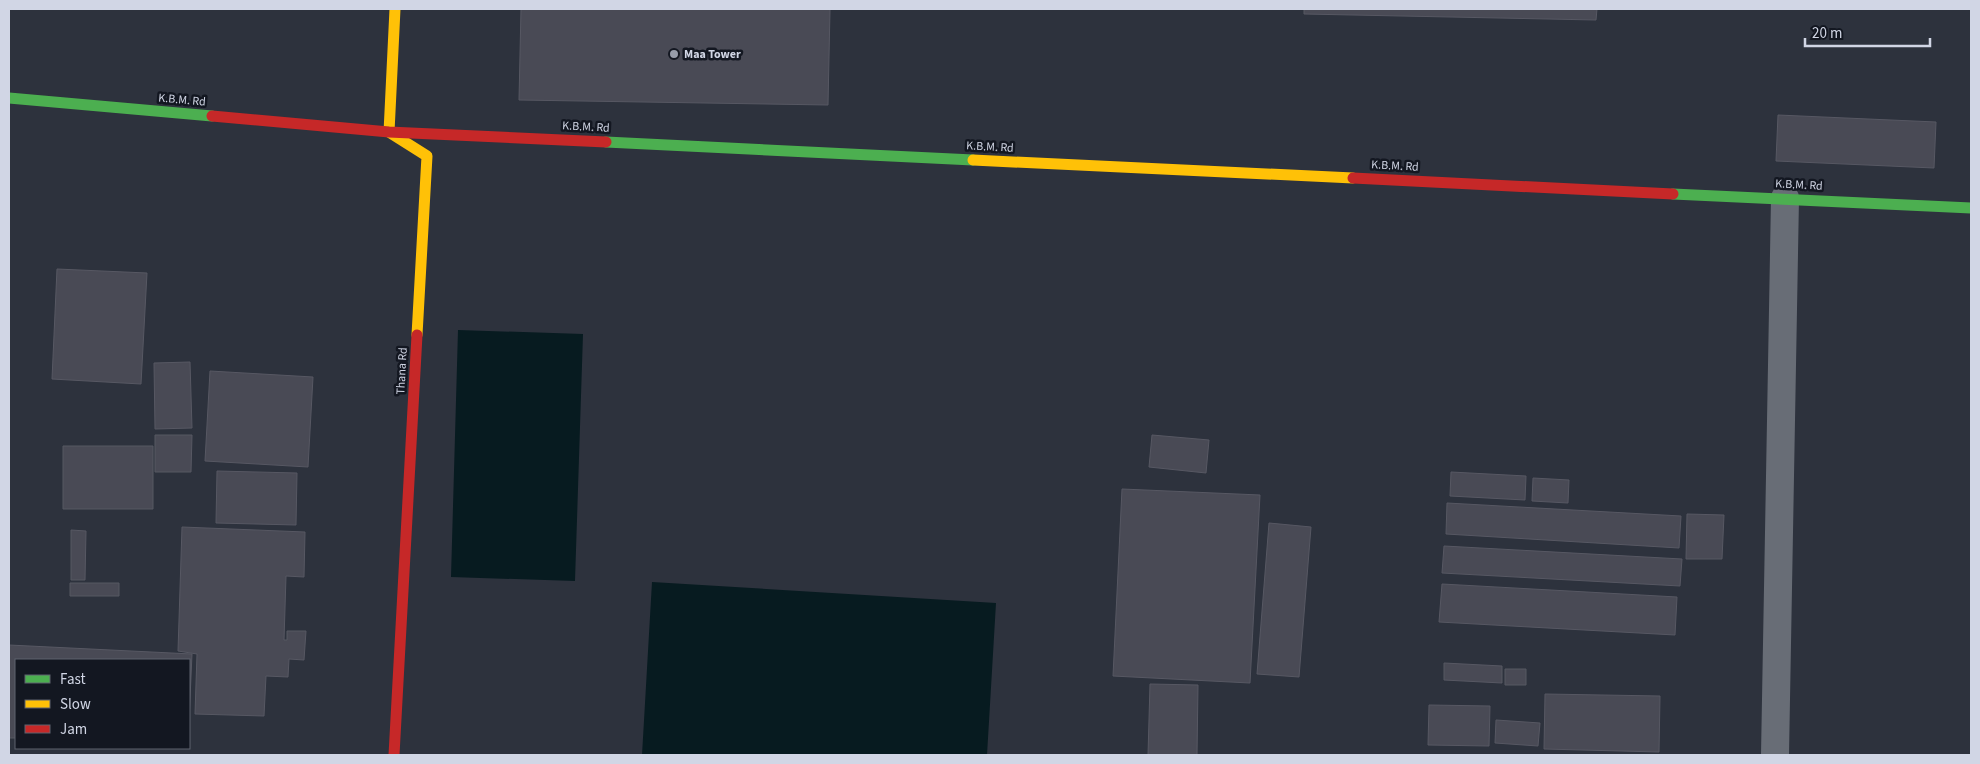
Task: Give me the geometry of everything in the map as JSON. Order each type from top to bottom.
[{"type":"street","points":[[389,132],[395,9]]},
{"type":"street","name":"K.B.M. Rd","points":[[9,98],[389,132],[1971,208]]},
{"type":"street","name":"Thana Rd","points":[[389,132],[427,156],[394,755]]},
{"type":"street","points":[[1775,755],[1785,198]]},
{"type":"shaded area","points":[[458,330],[583,334],[575,581],[451,577]]},
{"type":"shaded area","points":[[652,582],[996,603],[987,755],[642,755]]},
{"type":"building","name":"Maa Tower","points":[[521,9],[830,9],[828,105],[519,100]]},
{"type":"building","points":[[1304,9],[1597,9],[1596,20],[1304,14]]},
{"type":"building","points":[[1778,115],[1936,122],[1934,168],[1776,161]]},
{"type":"building","points":[[57,269],[147,273],[141,384],[52,379]]},
{"type":"building","points":[[190,362],[192,428],[155,429],[154,363]]},
{"type":"building","points":[[210,371],[313,377],[308,467],[205,461]]},
{"type":"building","points":[[155,435],[192,435],[191,472],[155,472]]},
{"type":"building","points":[[1152,435],[1209,440],[1206,473],[1149,467]]},
{"type":"building","points":[[63,446],[153,446],[153,509],[63,509]]},
{"type":"building","points":[[217,471],[297,473],[296,525],[216,523]]},
{"type":"building","points":[[1451,472],[1526,476],[1525,500],[1450,496]]},
{"type":"building","points":[[1533,478],[1569,480],[1568,503],[1532,501]]},
{"type":"building","points":[[1122,489],[1260,495],[1250,683],[1113,676]]},
{"type":"building","points":[[1447,503],[1681,516],[1679,548],[1446,534]]},
{"type":"building","points":[[1687,514],[1724,515],[1722,559],[1686,559]]},
{"type":"building","points":[[1269,523],[1311,527],[1299,677],[1257,674]]},
{"type":"building","points":[[182,527],[305,532],[304,577],[286,576],[284,640],[287,640],[287,631],[306,631],[304,660],[289,659],[288,677],[266,676],[264,716],[195,714],[197,654],[178,651]]},
{"type":"building","points":[[71,530],[86,531],[85,580],[71,580]]},
{"type":"building","points":[[1444,546],[1682,559],[1680,586],[1442,573]]},
{"type":"building","points":[[70,583],[119,583],[119,596],[70,596]]},
{"type":"building","points":[[1442,584],[1677,597],[1675,635],[1439,622]]},
{"type":"building","points":[[9,645],[192,654],[190,699],[190,659],[15,659],[15,738],[9,738]]},
{"type":"building","points":[[1444,663],[1502,666],[1502,683],[1444,680]]},
{"type":"building","points":[[1505,669],[1526,669],[1526,685],[1505,685]]},
{"type":"building","points":[[1150,684],[1198,685],[1197,755],[1148,755]]},
{"type":"building","points":[[1545,694],[1660,696],[1659,752],[1544,749]]},
{"type":"building","points":[[1429,705],[1490,706],[1489,746],[1428,745]]},
{"type":"building","points":[[1496,720],[1540,723],[1538,746],[1495,743]]},
{"type":"traffic: fast","points":[[9,98],[212,116]]},
{"type":"traffic: fast","points":[[606,142],[973,160]]},
{"type":"traffic: fast","points":[[1673,194],[1971,208]]},
{"type":"traffic: slow","points":[[395,9],[389,132],[427,156],[417,335]]},
{"type":"traffic: slow","points":[[973,160],[1353,178]]},
{"type":"traffic: jam","points":[[212,116],[389,132],[606,142]]},
{"type":"traffic: jam","points":[[1353,178],[1673,194]]},
{"type":"traffic: jam","points":[[394,755],[417,335]]},
{"type":"place","name":"Maa Tower","points":[[674,54]]}]
